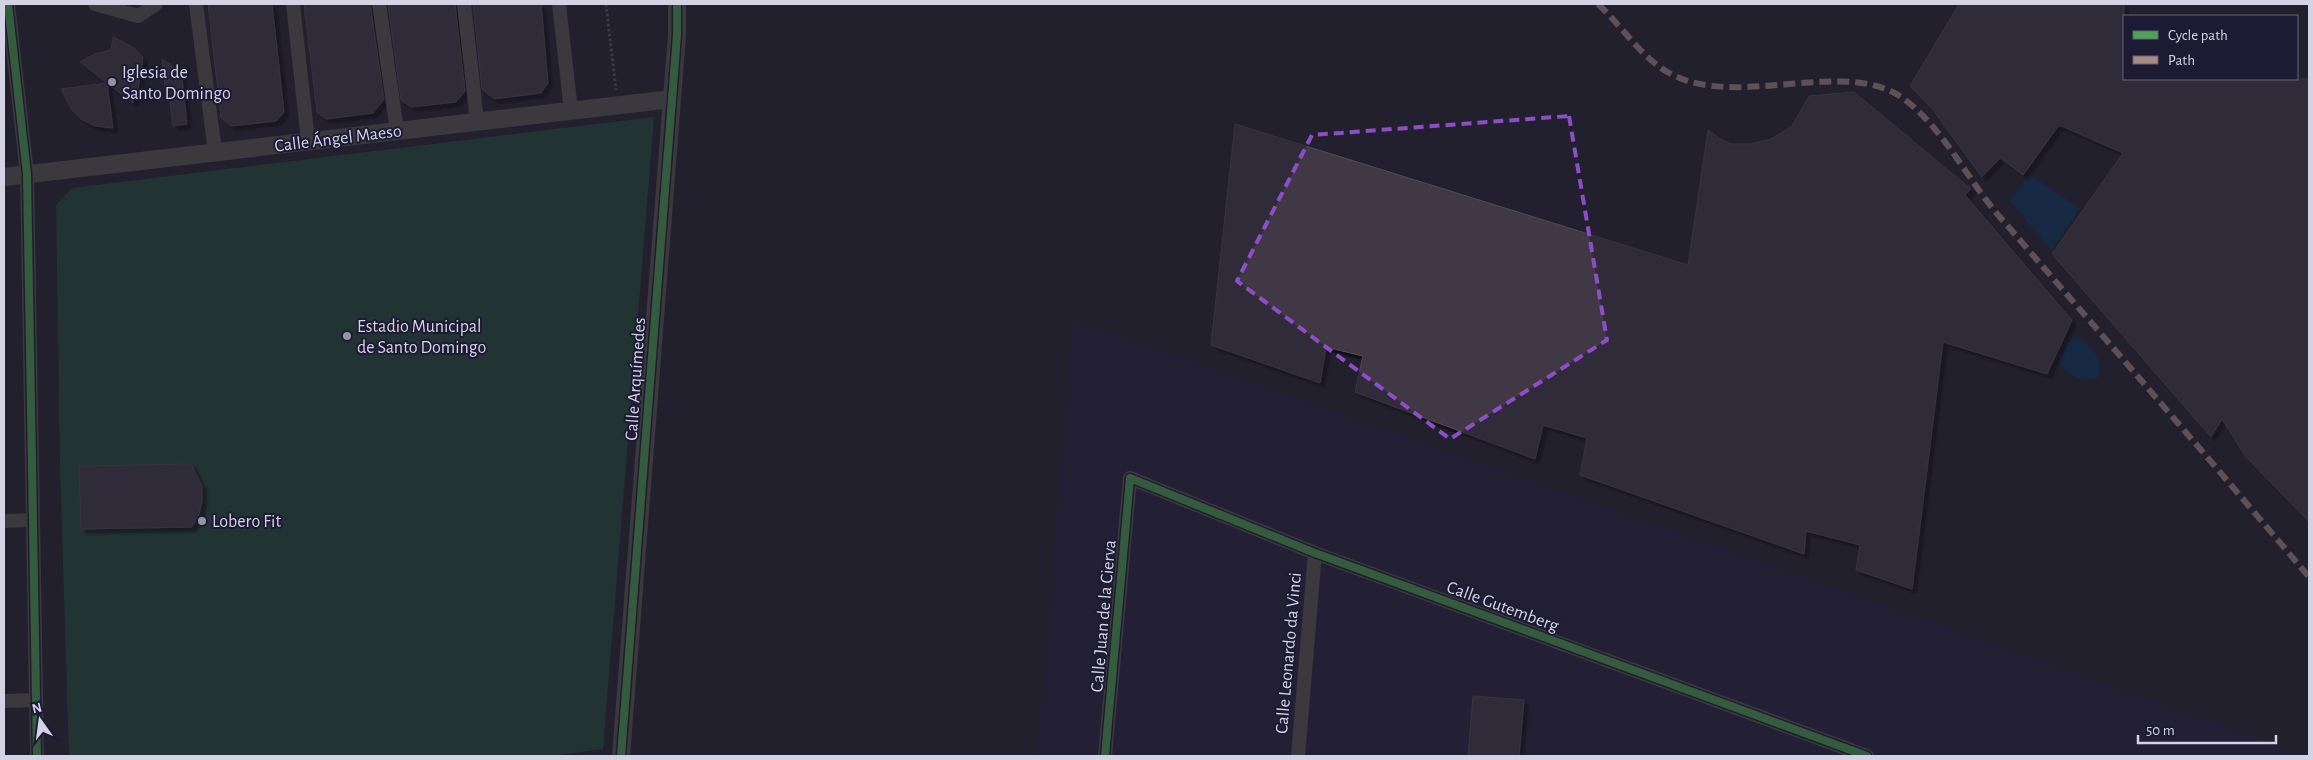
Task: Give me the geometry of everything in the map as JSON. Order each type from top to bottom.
[{"type":"street","points":[[8,4],[27,174],[37,756]]},
{"type":"street","points":[[95,4],[138,16],[156,4]]},
{"type":"street","points":[[196,4],[215,152]]},
{"type":"street","points":[[294,4],[308,141]]},
{"type":"street","points":[[379,4],[397,131]]},
{"type":"street","points":[[464,4],[477,121]]},
{"type":"street","points":[[559,4],[571,111]]},
{"type":"street","name":"Calle Arquímedes","points":[[621,756],[672,99],[677,4]]},
{"type":"street","name":"Calle Ángel Maeso","points":[[4,177],[672,99]]},
{"type":"street","name":"Calle Gutemberg","points":[[1130,478],[1316,553],[1867,756]]},
{"type":"street","name":"Calle Juan de la Cierva","points":[[1105,756],[1130,478]]},
{"type":"street","points":[[4,521],[33,520]]},
{"type":"street","name":"Calle Leonardo da Vinci","points":[[1298,756],[1316,553]]},
{"type":"street","points":[[4,701],[36,700]]},
{"type":"path","points":[[606,4],[617,105]]},
{"type":"highlighted area","points":[[1569,116],[1607,340],[1450,439],[1237,281],[1312,135]]},
{"type":"shaded area","points":[[1073,319],[2309,756],[1037,756]]},
{"type":"green space","name":"Estadio Municipal de Santo Domingo","points":[[654,117],[603,749],[551,756],[69,756],[60,466],[56,205],[72,188]]},
{"type":"water","points":[[2029,174],[2080,208],[2051,250],[2010,201]]},
{"type":"water","points":[[2078,337],[2088,344],[2096,355],[2100,367],[2097,378],[2080,378],[2070,374],[2061,366],[2059,361],[2069,340]]},
{"type":"building","points":[[208,4],[272,4],[284,112],[276,121],[231,126],[221,118]]},
{"type":"building","points":[[304,4],[370,4],[384,99],[373,113],[326,119],[317,112]]},
{"type":"building","points":[[388,4],[455,4],[465,91],[456,102],[411,107],[401,100]]},
{"type":"building","points":[[473,4],[541,4],[548,83],[541,93],[494,99],[482,89]]},
{"type":"building","points":[[1959,4],[2124,4],[2123,80],[2309,79],[2309,522],[2246,457],[2222,419],[2211,437],[2052,254],[2123,153],[2059,125],[2023,175],[2000,158],[1982,177],[1933,110],[1910,86]]},
{"type":"building","points":[[113,37],[133,47],[143,57],[138,89],[133,103],[80,62],[95,54],[111,50]]},
{"type":"building","points":[[162,59],[175,68],[181,68],[187,124],[173,126],[168,87],[165,88]]},
{"type":"building","points":[[107,83],[113,128],[95,126],[81,119],[71,109],[61,89]]},
{"type":"building","points":[[1854,92],[1971,189],[1965,195],[2072,320],[2047,374],[1943,342],[1912,589],[1856,570],[1860,545],[1806,531],[1804,554],[1580,475],[1587,438],[1543,425],[1535,459],[1355,392],[1363,356],[1326,347],[1320,383],[1211,345],[1235,124],[1688,265],[1708,130],[1731,144],[1750,144],[1771,139],[1792,126],[1809,96]]},
{"type":"building","points":[[191,464],[202,486],[202,501],[199,514],[192,527],[81,529],[79,466]]},
{"type":"building","points":[[1473,696],[1524,700],[1519,756],[1468,756]]},
{"type":"marked path","points":[[1598,4],[1651,60],[1671,74],[1698,84],[1728,87],[1853,82],[1880,87],[1904,99],[1918,111],[1943,139],[1987,202],[2309,577]]},
{"type":"cycle path","points":[[8,4],[27,174],[37,756]]},
{"type":"cycle path","points":[[621,756],[677,35],[677,4]]},
{"type":"cycle path","points":[[1105,756],[1130,478],[1315,553],[1867,756]]},
{"type":"place","name":"Iglesia de Santo Domingo","points":[[112,82]]},
{"type":"place","name":"Estadio Municipal de Santo Domingo","points":[[347,336]]},
{"type":"place","name":"Lobero Fit","points":[[202,521]]}]
